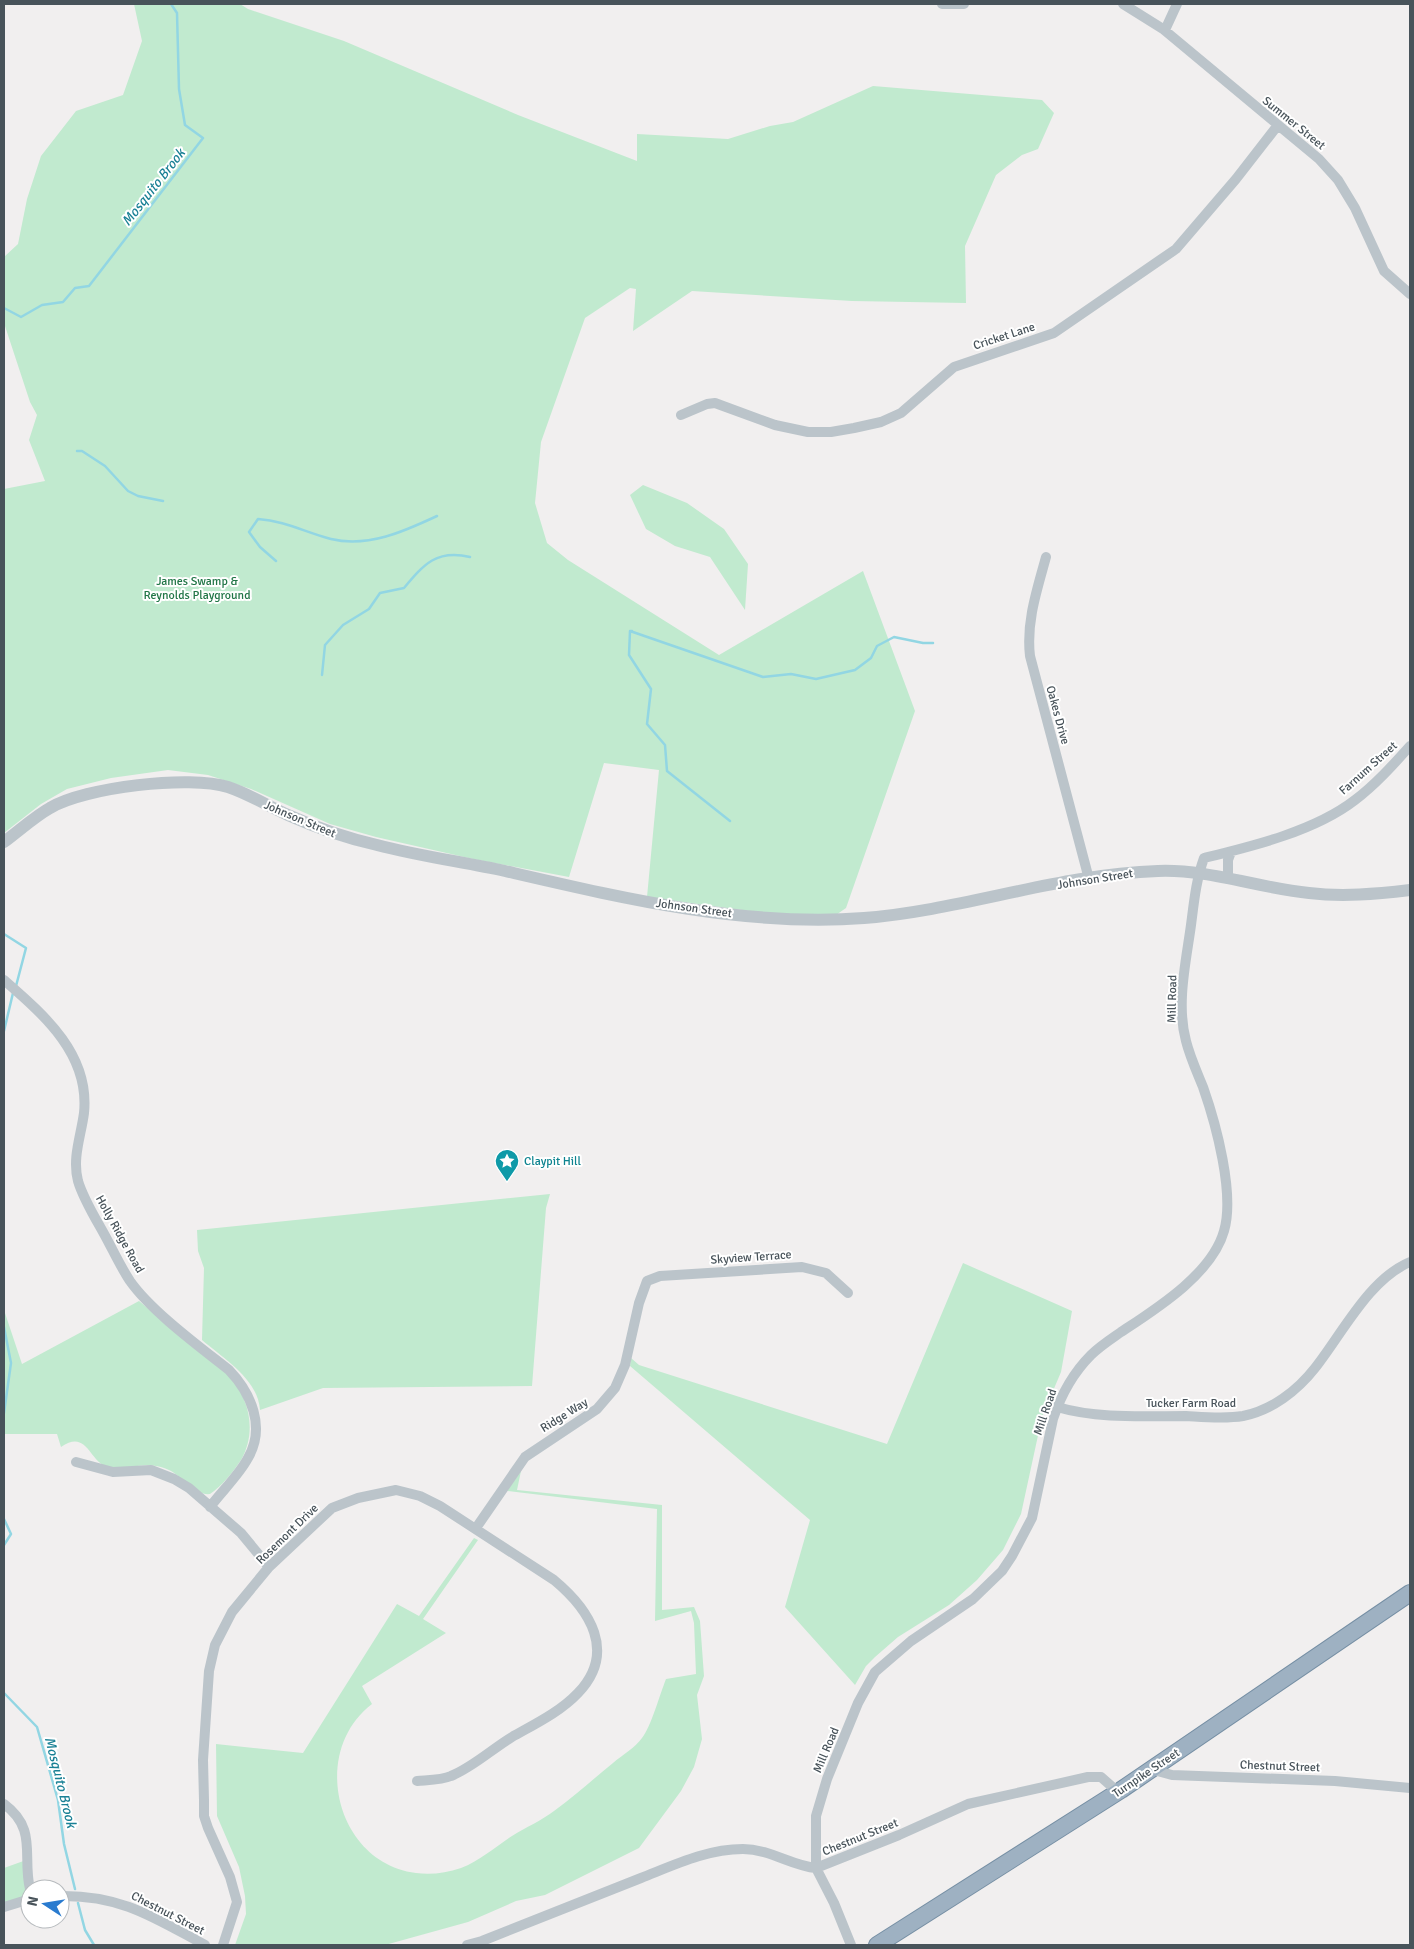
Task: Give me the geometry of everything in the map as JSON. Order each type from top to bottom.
[{"type":"highway","name":"Turnpike Street","points":[[877,1945],[1118,1792],[1410,1593]]},
{"type":"street","points":[[942,4],[964,4]]},
{"type":"street","name":"Summer Street","points":[[1123,4],[1165,30],[1319,159],[1338,180],[1359,216],[1384,271],[1410,294]]},
{"type":"street","points":[[1165,30],[1177,4]]},
{"type":"street","name":"Cricket Lane","points":[[681,416],[707,404],[715,403],[775,425],[808,432],[831,432],[882,422],[901,413],[954,367],[1054,333],[1176,249],[1236,179],[1278,125]]},
{"type":"street","name":"Oakes Drive","points":[[1046,557],[1032,607],[1028,642],[1030,656],[1089,879]]},
{"type":"street","name":"Farnum Street","points":[[1199,873],[1204,858],[1230,852],[1309,826],[1354,801],[1387,771],[1410,746]]},
{"type":"street","name":"Johnson Street","points":[[4,842],[52,807],[72,798],[138,786],[186,782],[223,786],[335,834],[378,846],[629,899],[714,912],[811,921],[867,918],[996,898],[1109,875],[1161,871],[1199,873],[1318,894],[1354,896],[1410,890]]},
{"type":"street","points":[[1228,879],[1230,852]]},
{"type":"street","name":"Mill Road","points":[[851,1945],[834,1903],[816,1868],[815,1828],[819,1804],[864,1690],[884,1663],[911,1641],[973,1599],[1002,1571],[1032,1518],[1057,1407],[1074,1374],[1092,1354],[1171,1296],[1197,1274],[1212,1258],[1224,1232],[1228,1203],[1218,1141],[1208,1103],[1186,1041],[1183,1022],[1185,969],[1199,873]]},
{"type":"street","name":"Holly Ridge Road","points":[[6,982],[54,1027],[72,1052],[79,1069],[84,1110],[76,1158],[78,1180],[130,1281],[155,1308],[229,1370],[238,1380],[252,1406],[256,1432],[248,1458],[210,1507]]},
{"type":"street","name":"Tucker Farm Road","points":[[1057,1407],[1083,1413],[1108,1415],[1222,1417],[1242,1416],[1264,1409],[1281,1400],[1306,1378],[1374,1289],[1387,1276],[1410,1262]]},
{"type":"street","name":"Skyview Terrace","points":[[647,1281],[660,1276],[802,1267],[826,1273],[848,1293]]},
{"type":"street","name":"Ridge Way","points":[[476,1528],[525,1457],[597,1409],[615,1388],[625,1365],[639,1303],[647,1281]]},
{"type":"street","points":[[76,1462],[113,1472],[151,1470],[164,1474],[189,1488],[241,1533],[269,1568]]},
{"type":"street","name":"Rosemont Drive","points":[[223,1945],[237,1902],[230,1877],[216,1848],[204,1816],[203,1760],[209,1672],[215,1645],[232,1612],[269,1568],[332,1508],[346,1501],[396,1490],[420,1496],[476,1528],[568,1591],[587,1615],[597,1644],[597,1663],[588,1682],[558,1710],[451,1777],[418,1781]]},
{"type":"street","name":"Chestnut Street","points":[[1150,1769],[1172,1775],[1335,1781],[1410,1788]]},
{"type":"street","name":"Chestnut Street","points":[[467,1945],[482,1941],[662,1869],[712,1852],[752,1849],[790,1859],[805,1867],[816,1868],[977,1802],[1088,1777],[1101,1777],[1118,1792]]},
{"type":"street","points":[[4,1804],[16,1814],[25,1833],[29,1879]]},
{"type":"street","name":"Chestnut Street","points":[[70,1896],[91,1897],[123,1904],[154,1917],[205,1945]]},
{"type":"street","points":[[4,1907],[20,1901]]},
{"type":"green space","name":"James Swamp & Reynolds Playground","points":[[134,4],[240,4],[248,9],[344,41],[518,115],[637,161],[637,134],[728,139],[770,126],[793,122],[873,86],[1042,100],[1054,113],[1038,149],[1022,155],[996,175],[965,246],[966,303],[852,301],[692,291],[633,331],[636,289],[630,288],[585,318],[541,442],[535,503],[547,543],[568,560],[719,655],[863,571],[915,711],[846,908],[833,917],[809,919],[647,897],[659,770],[604,763],[569,877],[473,859],[376,837],[330,824],[251,789],[208,775],[168,770],[111,778],[67,789],[41,804],[4,833],[4,489],[45,481],[29,440],[37,415],[30,402],[4,323],[4,257],[18,244],[27,199],[41,156],[76,111],[123,95],[142,41]]},
{"type":"green space","points":[[643,485],[687,503],[724,529],[748,564],[745,610],[710,557],[675,546],[646,529],[630,495]]},
{"type":"green space","points":[[550,1194],[546,1208],[532,1386],[323,1388],[260,1410],[258,1399],[247,1379],[202,1340],[204,1268],[198,1251],[197,1230]]},
{"type":"green space","points":[[963,1263],[1072,1311],[1061,1372],[1042,1417],[1021,1514],[1003,1550],[977,1580],[949,1605],[898,1637],[875,1657],[866,1666],[855,1685],[785,1607],[810,1520],[630,1366],[631,1358],[639,1365],[887,1444]]},
{"type":"green space","points":[[139,1301],[228,1375],[242,1394],[249,1416],[250,1427],[246,1449],[231,1474],[210,1494],[200,1492],[171,1471],[162,1467],[145,1465],[121,1468],[107,1467],[101,1464],[82,1444],[70,1442],[61,1447],[57,1434],[4,1434],[4,1310],[22,1364]]},
{"type":"green space","points":[[521,1471],[517,1490],[662,1505],[662,1610],[694,1607],[700,1621],[704,1676],[697,1695],[702,1739],[694,1767],[681,1791],[639,1848],[545,1895],[516,1901],[468,1922],[385,1945],[235,1945],[246,1914],[245,1896],[239,1867],[217,1816],[216,1744],[303,1753],[397,1604],[419,1616],[474,1538],[478,1540],[423,1619],[446,1633],[362,1686],[372,1704],[353,1725],[341,1749],[337,1776],[340,1803],[350,1828],[367,1849],[389,1865],[416,1873],[433,1874],[461,1868],[481,1858],[512,1836],[554,1811],[636,1745],[649,1726],[666,1679],[696,1674],[694,1623],[691,1611],[655,1621],[657,1509],[507,1491]]},
{"type":"green space","points":[[29,1859],[30,1879],[20,1879],[20,1902],[4,1907],[4,1868]]},
{"type":"waterway","name":"Mosquito Brook","points":[[4,308],[21,317],[42,305],[63,302],[75,288],[89,286],[203,138],[185,125],[179,89],[177,13],[171,4]]},
{"type":"waterway","points":[[77,451],[82,451],[105,466],[128,491],[138,496],[163,501]]},
{"type":"waterway","points":[[276,561],[260,547],[249,532],[258,519],[286,524],[331,539],[359,541],[372,540],[399,532],[437,516]]},
{"type":"waterway","points":[[322,675],[325,645],[343,625],[369,609],[380,593],[404,588],[432,560],[449,555],[470,557]]},
{"type":"waterway","points":[[630,631],[629,655],[651,689],[647,724],[665,745],[667,771],[730,821]]},
{"type":"waterway","points":[[632,631],[630,631],[763,677],[791,674],[816,679],[855,670],[871,658],[877,646],[894,637],[923,643],[933,643]]},
{"type":"waterway","name":"Mosquito Brook","points":[[4,934],[26,948],[16,986]]},
{"type":"waterway","name":"Mosquito Brook","points":[[4,1031],[13,993]]},
{"type":"waterway","name":"Mosquito Brook","points":[[4,1327],[11,1363],[4,1413]]},
{"type":"waterway","name":"Mosquito Brook","points":[[4,1519],[11,1534],[4,1545]]},
{"type":"waterway","name":"Mosquito Brook","points":[[4,1693],[37,1727],[58,1800],[64,1844],[75,1889]]},
{"type":"waterway","name":"Mosquito Brook","points":[[78,1903],[85,1930],[94,1945]]},
{"type":"place","name":"Claypit Hill","points":[[507,1182]]}]
